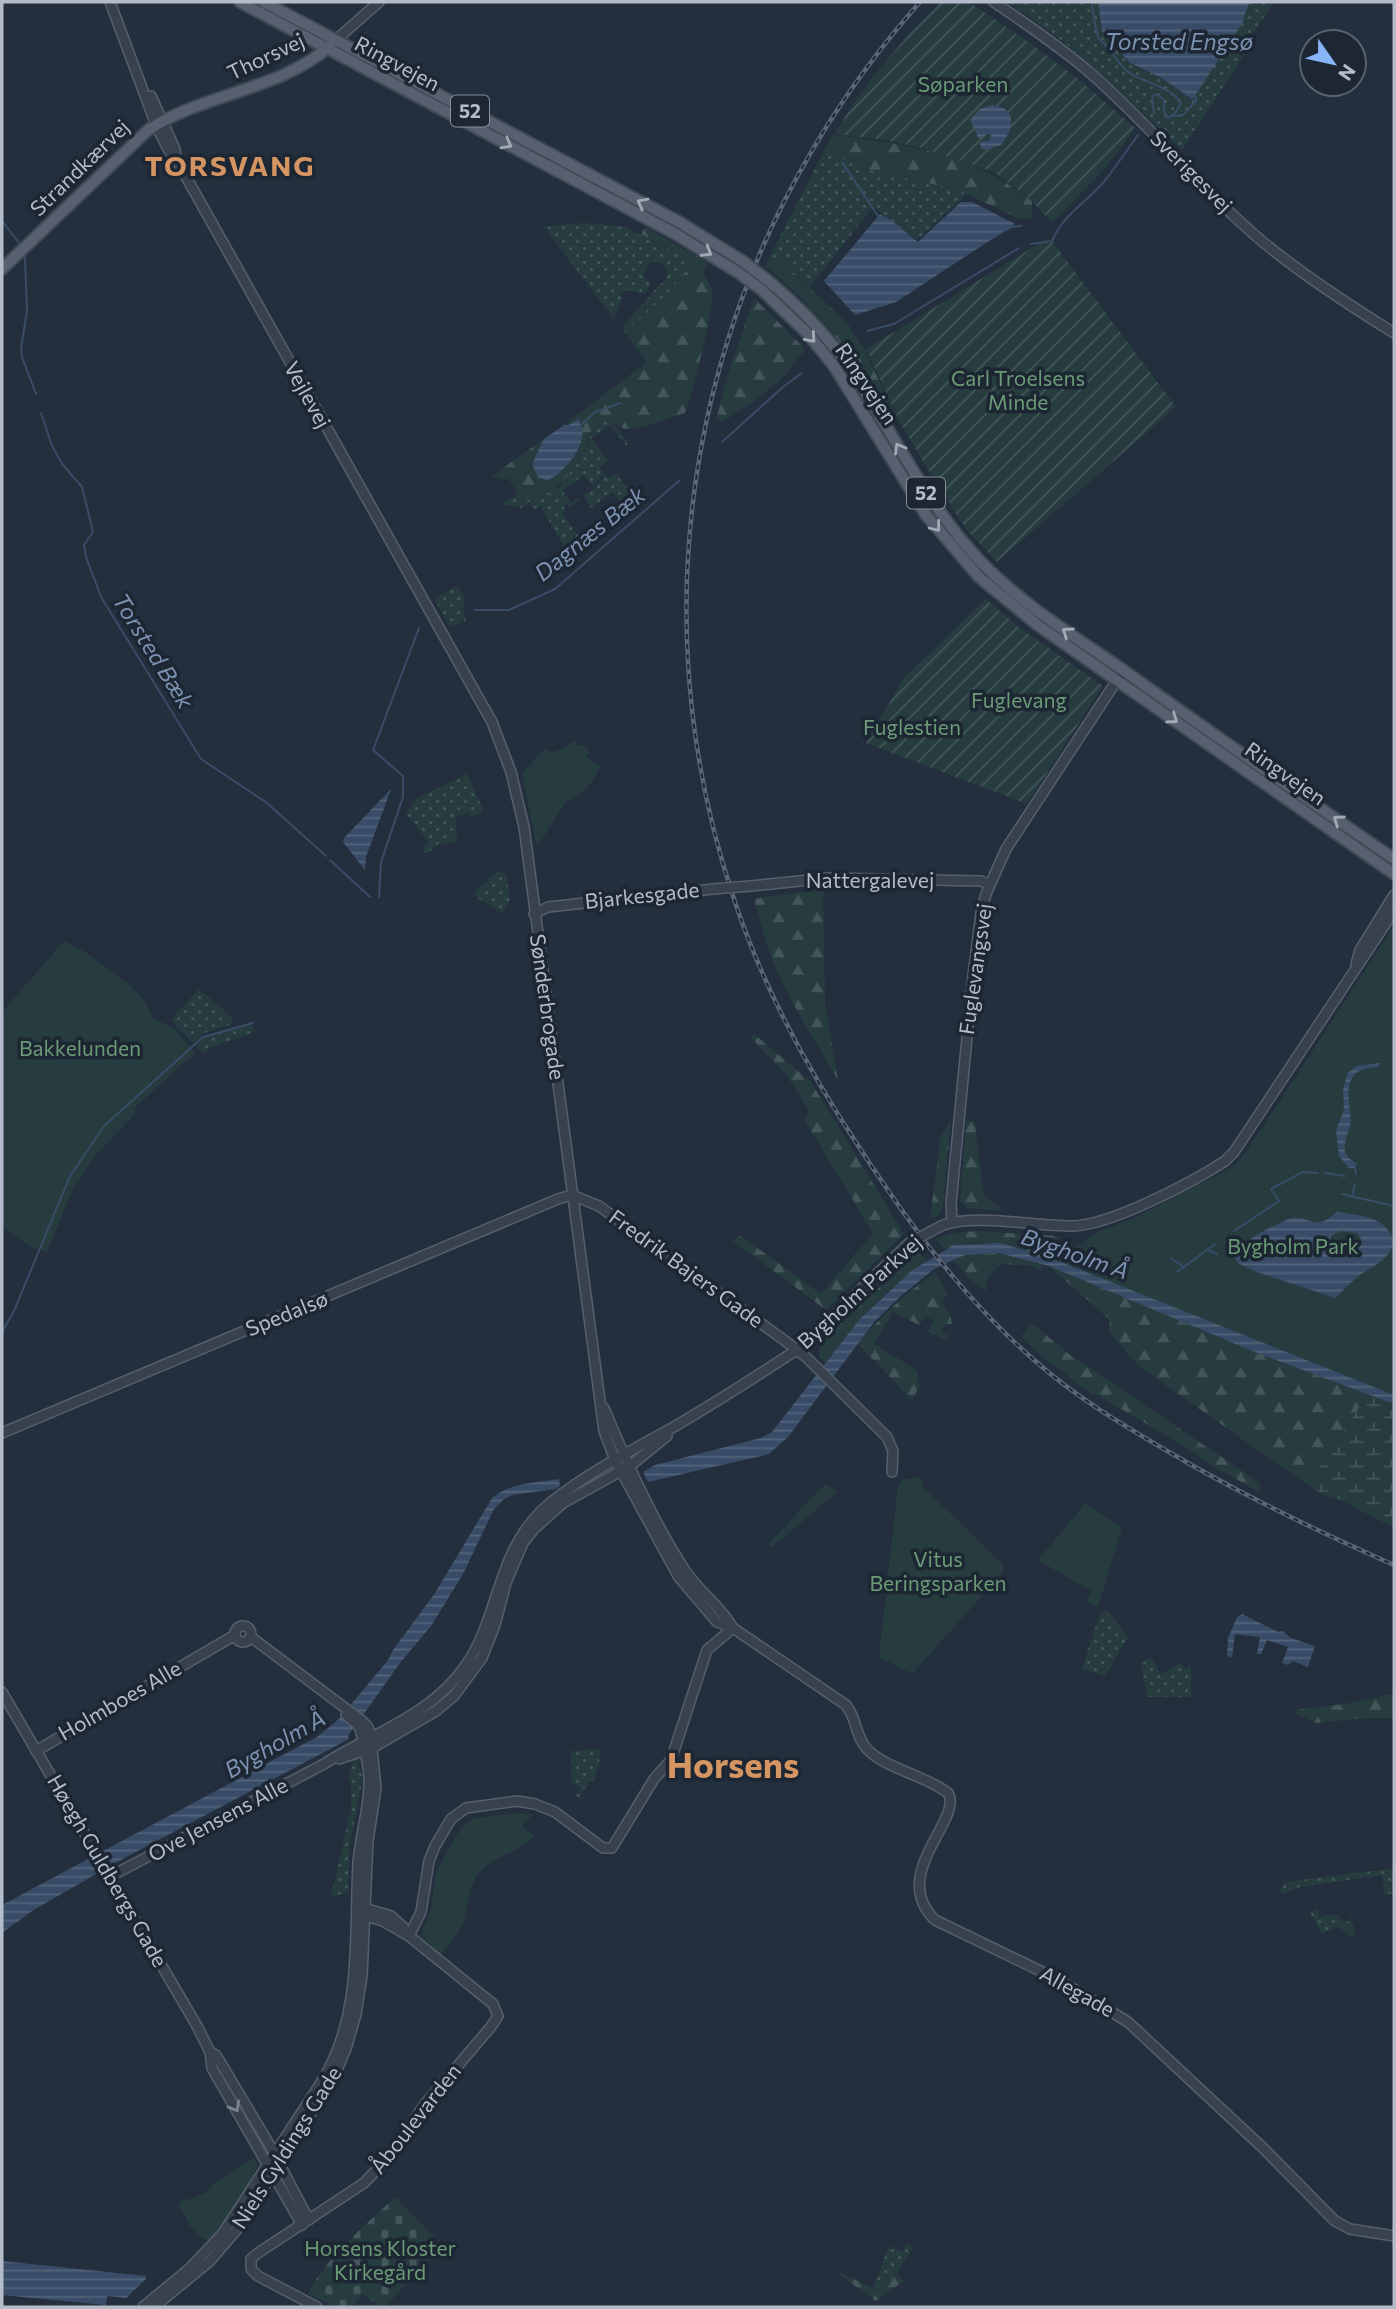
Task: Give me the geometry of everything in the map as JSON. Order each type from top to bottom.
[{"type":"main road","name":"Ringvejen","points":[[240,2],[741,267]]},
{"type":"main road","name":"Ringvejen","points":[[264,2],[679,222],[741,267],[811,321],[844,360],[926,494],[962,541],[1013,592],[1394,859]]},
{"type":"main road","name":"Thorsvej","points":[[159,123],[286,74],[327,49],[337,39]]},
{"type":"main road","name":"Strandkærvej","points":[[2,269],[159,123]]},
{"type":"main road","name":"Ringvejen","points":[[764,285],[834,366],[926,515],[962,559],[1011,605],[1394,874]]},
{"type":"street","name":"Vejlevej","points":[[110,2],[159,123]]},
{"type":"street","name":"Vejlevej","points":[[116,2],[169,151],[176,159],[439,630]]},
{"type":"street","name":"Thorsvej","points":[[337,39],[379,2]]},
{"type":"street","name":"Sverigesvej","points":[[994,2],[1090,72],[1234,216],[1264,242],[1299,270],[1394,333]]},
{"type":"street","name":"Sønderbrogade","points":[[439,630],[492,722],[511,772],[524,827],[604,1431],[615,1460],[682,1582],[717,1622],[733,1628]]},
{"type":"street","name":"Fuglevangsvej","points":[[947,1223],[973,976],[981,913],[989,884],[1006,849],[1123,671]]},
{"type":"street","name":"Nattergalevej","points":[[751,886],[815,879],[981,881],[989,884]]},
{"type":"street","name":"Bjarkesgade","points":[[534,914],[548,907],[751,886]]},
{"type":"street","name":"Bygholm Parkvej","points":[[1355,968],[1360,950],[1394,895]]},
{"type":"street","name":"Bygholm Parkvej","points":[[615,1460],[685,1420],[796,1350],[909,1243],[947,1223],[965,1220],[1072,1226],[1097,1223],[1126,1212],[1216,1167],[1234,1152],[1394,911]]},
{"type":"street","name":"Fredrik Bajers Gade","points":[[572,1195],[599,1206],[818,1368],[887,1437],[893,1451],[892,1472]]},
{"type":"street","name":"Spedalsø","points":[[2,1433],[572,1195]]},
{"type":"street","name":"Sønderbrogade","points":[[600,1400],[652,1512],[686,1572],[726,1616],[733,1628]]},
{"type":"street","name":"Bygholm Parkvej","points":[[621,1471],[685,1420]]},
{"type":"street","points":[[468,1680],[466,1672],[478,1649],[504,1568],[522,1534],[552,1502],[615,1460]]},
{"type":"street","points":[[367,1745],[436,1711],[468,1680],[486,1650],[506,1583],[523,1543],[534,1529],[563,1503],[621,1471]]},
{"type":"street","points":[[496,1565],[502,1560],[515,1537],[522,1534]]},
{"type":"street","points":[[362,1910],[408,1936],[421,1912],[429,1861],[435,1846],[451,1819],[466,1808],[517,1801],[535,1804],[555,1812],[609,1849],[654,1779],[671,1760],[707,1650],[733,1628]]},
{"type":"street","name":"Allegade","points":[[733,1628],[833,1695],[849,1709],[862,1742],[874,1756],[940,1787],[950,1796],[951,1805],[927,1853],[920,1880],[922,1903],[929,1914],[942,1924],[1059,1980],[1128,2022],[1168,2056],[1335,2221],[1350,2229],[1394,2236]]},
{"type":"street","name":"Holmboes Alle","points":[[36,1751],[205,1652],[243,1638],[359,1722],[367,1745]]},
{"type":"street","points":[[367,1745],[436,1700],[460,1673],[480,1640]]},
{"type":"street","name":"Høegh Guldbergs Gade","points":[[2,1692],[210,2052],[219,2060],[274,2155],[305,2222]]},
{"type":"street","name":"Ove Jensens Alle","points":[[109,1873],[367,1745]]},
{"type":"street","name":"Niels Gyldings Gade","points":[[154,2307],[210,2261],[224,2246],[279,2166],[334,2077],[346,2049],[360,1987],[362,1910],[359,1849],[369,1779],[367,1745]]},
{"type":"street","name":"Niels Gyldings Gade","points":[[143,2307],[189,2269],[214,2243],[328,2071],[342,2038],[353,1987],[376,1788],[367,1745]]},
{"type":"street","name":"Åboulevarden","points":[[317,2307],[258,2276],[250,2264],[254,2256],[351,2193],[382,2165],[425,2104],[496,2020],[498,2012],[493,2004],[408,1936]]},
{"type":"street","name":"Høegh Guldbergs Gade","points":[[210,2052],[212,2068],[273,2175],[305,2222]]},
{"type":"green space","name":"Søparken","points":[[941,2],[969,2],[1077,78],[1135,128],[1108,165],[1052,223],[1029,198],[993,172],[921,148],[885,140],[835,134],[884,64]]},
{"type":"green space","points":[[1008,2],[1098,2],[1102,32],[1132,65],[1160,77],[1192,99],[1216,60],[1232,41],[1249,2],[1274,2],[1242,50],[1244,55],[1182,150],[1105,77],[1061,40]]},
{"type":"green space","points":[[832,135],[913,147],[972,165],[1032,201],[1032,218],[1021,219],[955,189],[860,168],[826,147]]},
{"type":"green space","points":[[826,147],[860,168],[967,194],[917,240],[873,207],[810,287],[772,252]]},
{"type":"green space","points":[[584,223],[625,227],[686,258],[692,264],[666,295],[625,333],[622,328],[666,280],[667,268],[658,261],[649,263],[644,275],[651,285],[644,294],[625,290],[619,295],[622,299],[614,319],[544,227]]},
{"type":"green space","points":[[645,227],[709,263],[703,273],[713,292],[707,331],[685,413],[646,426],[625,429],[605,419],[592,430],[584,451],[559,486],[542,497],[522,499],[508,478],[504,480],[492,476],[544,439],[532,464],[538,477],[548,481],[569,425],[564,425],[647,362],[625,333],[666,295],[692,264],[686,258],[641,234]]},
{"type":"green space","name":"Carl Troelsens Minde","points":[[1045,240],[1052,241],[1176,407],[997,562],[966,529],[927,468],[898,419],[866,349]]},
{"type":"green space","points":[[772,252],[847,323],[863,347],[898,421],[892,418],[835,336],[803,300],[765,266]]},
{"type":"green space","points":[[754,298],[805,349],[768,391],[722,422],[716,420],[729,371]]},
{"type":"green space","points":[[605,419],[613,423],[628,443],[626,446],[611,425],[591,438],[608,461],[600,467],[604,473],[593,487],[584,475],[562,491],[571,503],[578,498],[579,500],[570,507],[566,503],[563,506],[566,510],[562,513],[579,536],[564,546],[540,506],[535,509],[529,503],[521,508],[501,504],[518,494],[527,500],[543,497],[560,487],[585,450],[593,430]]},
{"type":"green space","points":[[616,473],[634,497],[623,505],[613,492],[591,508],[584,495],[595,488],[605,475],[609,479]]},
{"type":"green space","points":[[457,586],[465,598],[463,608],[466,621],[450,627],[434,599]]},
{"type":"green space","name":"Fuglevang","points":[[986,599],[1020,628],[1103,686],[1027,804],[866,743],[903,679]]},
{"type":"green space","points":[[575,740],[576,745],[589,749],[586,757],[601,766],[587,789],[566,802],[537,847],[522,773],[545,749],[556,751]]},
{"type":"green space","points":[[467,774],[483,809],[481,813],[456,816],[457,842],[439,844],[426,854],[422,849],[429,842],[406,814],[416,799]]},
{"type":"green space","points":[[498,871],[506,874],[510,901],[503,913],[477,898],[475,892]]},
{"type":"green space","points":[[823,889],[825,1003],[838,1080],[798,1013],[777,971],[754,899]]},
{"type":"green space","name":"Bygholm Park","points":[[1394,926],[1394,1395],[1052,1259],[1055,1251],[1062,1247],[1082,1245],[1091,1235],[1134,1218],[1233,1167],[1264,1125]]},
{"type":"green space","name":"Bakkelunden","points":[[64,941],[84,951],[131,986],[145,1001],[155,1019],[174,1029],[195,1053],[134,1108],[136,1113],[96,1154],[76,1182],[47,1252],[32,1248],[2,1226],[2,1012]]},
{"type":"green space","points":[[199,989],[233,1018],[232,1024],[206,1033],[193,1043],[171,1020]]},
{"type":"green space","points":[[252,1024],[255,1031],[203,1053],[195,1045],[206,1036]]},
{"type":"green space","points":[[754,1034],[811,1082],[904,1234],[826,1310],[732,1240],[741,1236],[821,1294],[873,1233],[805,1121],[809,1110],[785,1073],[750,1037]]},
{"type":"green space","points":[[951,1119],[943,1206],[939,1216],[930,1218],[941,1136]]},
{"type":"green space","points":[[966,1121],[975,1122],[983,1193],[1003,1211],[967,1208],[960,1201]]},
{"type":"green space","points":[[978,1231],[1061,1237],[1054,1241],[1046,1257],[1008,1246],[982,1243],[957,1245],[945,1250],[935,1239],[952,1233]]},
{"type":"green space","points":[[918,1251],[927,1260],[898,1282],[872,1307],[826,1363],[819,1357],[820,1343]]},
{"type":"green space","points":[[999,1253],[1043,1265],[1041,1270],[1029,1265],[1010,1265],[1008,1262],[988,1277],[985,1290],[974,1284],[954,1260],[965,1255]]},
{"type":"green space","points":[[1049,1266],[1257,1353],[1368,1394],[1308,1485],[1140,1367],[1108,1331],[1110,1320]]},
{"type":"green space","points":[[935,1272],[948,1295],[941,1301],[950,1314],[952,1324],[943,1327],[942,1331],[946,1334],[951,1332],[947,1341],[928,1331],[934,1321],[925,1316],[919,1325],[893,1312],[874,1344],[918,1371],[920,1386],[912,1400],[858,1344],[894,1306]]},
{"type":"green space","points":[[1029,1325],[1034,1325],[1069,1354],[1260,1483],[1259,1492],[1096,1394],[1094,1396],[1021,1337]]},
{"type":"green space","points":[[1368,1394],[1394,1404],[1394,1528],[1343,1501],[1323,1495],[1308,1485]]},
{"type":"green space","name":"Vitus Beringsparken","points":[[918,1477],[923,1481],[921,1485],[1003,1564],[1004,1571],[912,1674],[879,1657],[898,1485],[902,1480]]},
{"type":"green space","points":[[825,1484],[838,1491],[772,1547],[768,1544]]},
{"type":"green space","points":[[1085,1504],[1122,1527],[1098,1607],[1086,1602],[1091,1591],[1038,1560]]},
{"type":"green space","points":[[1103,1610],[1111,1615],[1128,1637],[1105,1676],[1082,1669]]},
{"type":"green space","points":[[1151,1657],[1161,1674],[1181,1663],[1185,1669],[1191,1665],[1191,1697],[1147,1697],[1141,1663]]},
{"type":"green space","points":[[1394,1693],[1394,1718],[1316,1723],[1297,1714],[1296,1710],[1351,1703]]},
{"type":"green space","points":[[600,1749],[599,1766],[593,1782],[590,1780],[580,1796],[583,1800],[576,1796],[581,1788],[572,1782],[571,1751]]},
{"type":"green space","points":[[357,1758],[363,1778],[350,1844],[348,1893],[331,1896],[351,1809],[351,1783],[348,1779],[354,1759]]},
{"type":"green space","points":[[533,1814],[522,1826],[534,1836],[520,1848],[490,1863],[477,1876],[471,1888],[461,1928],[441,1954],[420,1936],[431,1909],[436,1872],[461,1827],[475,1818]]},
{"type":"green space","points":[[1394,1868],[1394,1893],[1385,1895],[1382,1875],[1300,1887],[1282,1894],[1280,1890],[1285,1882]]},
{"type":"green space","points":[[1318,1909],[1319,1917],[1337,1914],[1345,1922],[1350,1921],[1350,1912],[1355,1934],[1352,1938],[1339,1926],[1322,1934],[1309,1911]]},
{"type":"green space","points":[[254,2158],[258,2165],[230,2213],[210,2240],[200,2237],[179,2206],[181,2201],[208,2191],[213,2184]]},
{"type":"green space","name":"Horsens Kloster Kirkegård","points":[[395,2197],[433,2236],[432,2255],[385,2307],[362,2294],[352,2307],[336,2307],[308,2294],[336,2254]]},
{"type":"green space","points":[[907,2243],[914,2247],[897,2275],[889,2281],[875,2283],[889,2246],[903,2252]]},
{"type":"green space","points":[[841,2273],[873,2288],[875,2283],[889,2281],[897,2275],[904,2281],[876,2301],[840,2275]]},
{"type":"water","name":"Torsted Engsø","points":[[1098,2],[1249,2],[1242,24],[1196,97],[1192,99],[1160,77],[1130,63],[1102,31]]},
{"type":"water","points":[[992,105],[1006,110],[1010,115],[1011,127],[1001,145],[986,150],[981,148],[980,142],[990,140],[991,134],[979,139],[970,120],[980,109]]},
{"type":"water","points":[[961,202],[972,202],[1015,224],[896,302],[855,315],[824,281],[880,214],[918,242]]},
{"type":"water","points":[[578,419],[582,436],[580,445],[569,463],[547,481],[538,477],[532,464],[544,439]]},
{"type":"water","points":[[391,789],[366,857],[365,870],[343,842],[344,838]]},
{"type":"water","points":[[1381,1063],[1377,1067],[1358,1072],[1350,1082],[1348,1095],[1351,1120],[1345,1152],[1357,1164],[1355,1168],[1349,1168],[1339,1156],[1336,1130],[1344,1110],[1343,1090],[1347,1074],[1356,1066]]},
{"type":"water","points":[[1337,1212],[1371,1218],[1385,1226],[1394,1241],[1385,1258],[1357,1277],[1335,1298],[1254,1271],[1238,1263],[1234,1256],[1252,1238],[1291,1218],[1317,1222]],"holes":[[[1340,1231],[1357,1233],[1361,1239],[1360,1243],[1339,1253],[1334,1253],[1328,1247],[1331,1236]]]},
{"type":"water","name":"Bygholm Å","points":[[1001,1243],[1061,1262],[1394,1395],[1394,1404],[1257,1353],[1049,1266],[999,1253],[965,1255],[934,1269],[875,1321],[788,1437],[769,1454],[648,1482],[643,1472],[655,1465],[761,1438],[772,1432],[859,1320],[911,1271],[954,1245]]},
{"type":"water","points":[[559,1479],[560,1486],[555,1489],[512,1495],[494,1509],[463,1574],[431,1626],[400,1663],[348,1736],[349,1739],[117,1862],[32,1911],[2,1933],[2,1905],[317,1737],[339,1719],[388,1660],[435,1593],[492,1498],[515,1486]]},
{"type":"water","points":[[1242,1614],[1278,1632],[1282,1631],[1291,1638],[1315,1646],[1308,1667],[1293,1661],[1288,1665],[1282,1663],[1288,1647],[1267,1640],[1261,1654],[1257,1654],[1260,1637],[1235,1634],[1232,1657],[1227,1656],[1228,1638],[1237,1617]]},
{"type":"water","points":[[2,2261],[146,2276],[146,2279],[126,2298],[107,2296],[106,2305],[2,2295]]},
{"type":"waterway","points":[[1092,2],[1099,39],[1124,68],[1134,76],[1170,92],[1181,103],[1176,112],[1168,118],[1164,112],[1164,100],[1157,94],[1154,95],[1154,113]]},
{"type":"waterway","points":[[1172,116],[1183,115],[1196,101],[1196,97]]},
{"type":"waterway","name":"Dagnæs Bæk","points":[[1031,244],[1052,241],[1068,217],[1107,178],[1138,135]]},
{"type":"waterway","points":[[842,162],[878,216]]},
{"type":"waterway","name":"Torsted Bæk","points":[[2,221],[20,244]]},
{"type":"waterway","points":[[991,239],[1011,227],[1021,226]]},
{"type":"waterway","name":"Dagnæs Bæk","points":[[867,331],[894,324],[1019,248]]},
{"type":"waterway","name":"Torsted Bæk","points":[[25,258],[27,311],[21,348],[36,394]]},
{"type":"waterway","name":"Dagnæs Bæk","points":[[722,442],[802,373]]},
{"type":"waterway","points":[[582,424],[595,412],[620,403]]},
{"type":"waterway","name":"Torsted Bæk","points":[[41,413],[52,446],[63,465],[82,487],[93,532],[84,545],[86,557],[101,597],[201,759],[267,803],[326,856]]},
{"type":"waterway","name":"Dagnæs Bæk","points":[[475,610],[509,610],[555,589],[680,480]]},
{"type":"waterway","points":[[379,897],[381,862],[403,797],[403,776],[373,750],[419,628]]},
{"type":"waterway","name":"Torsted Bæk","points":[[330,860],[370,897]]},
{"type":"waterway","name":"Dagnæs Bæk","points":[[2,1332],[14,1311],[70,1176],[104,1126],[203,1037],[253,1023]]},
{"type":"waterway","points":[[1355,1168],[1356,1174]]},
{"type":"waterway","points":[[1234,1231],[1279,1201],[1271,1189],[1303,1172],[1317,1173]]},
{"type":"waterway","points":[[1325,1173],[1345,1176]]},
{"type":"waterway","points":[[1352,1197],[1355,1184]]},
{"type":"waterway","points":[[1342,1194],[1394,1206]]},
{"type":"waterway","points":[[1177,1272],[1215,1244]]},
{"type":"waterway","points":[[1208,1250],[1217,1254]]},
{"type":"waterway","points":[[1171,1258],[1184,1267]]},
{"type":"railway","points":[[920,2],[845,99],[784,202],[737,312],[706,426],[689,543],[688,662],[703,781],[734,899],[773,997],[842,1120],[919,1233],[984,1312],[1033,1359],[1098,1409],[1252,1498],[1394,1565]]},
{"type":"district","name":"TORSVANG","points":[[230,166]]},
{"type":"district","name":"Horsens","points":[[733,1766]]},
{"type":"park label","name":"Fuglestien","points":[[912,728]]}]
